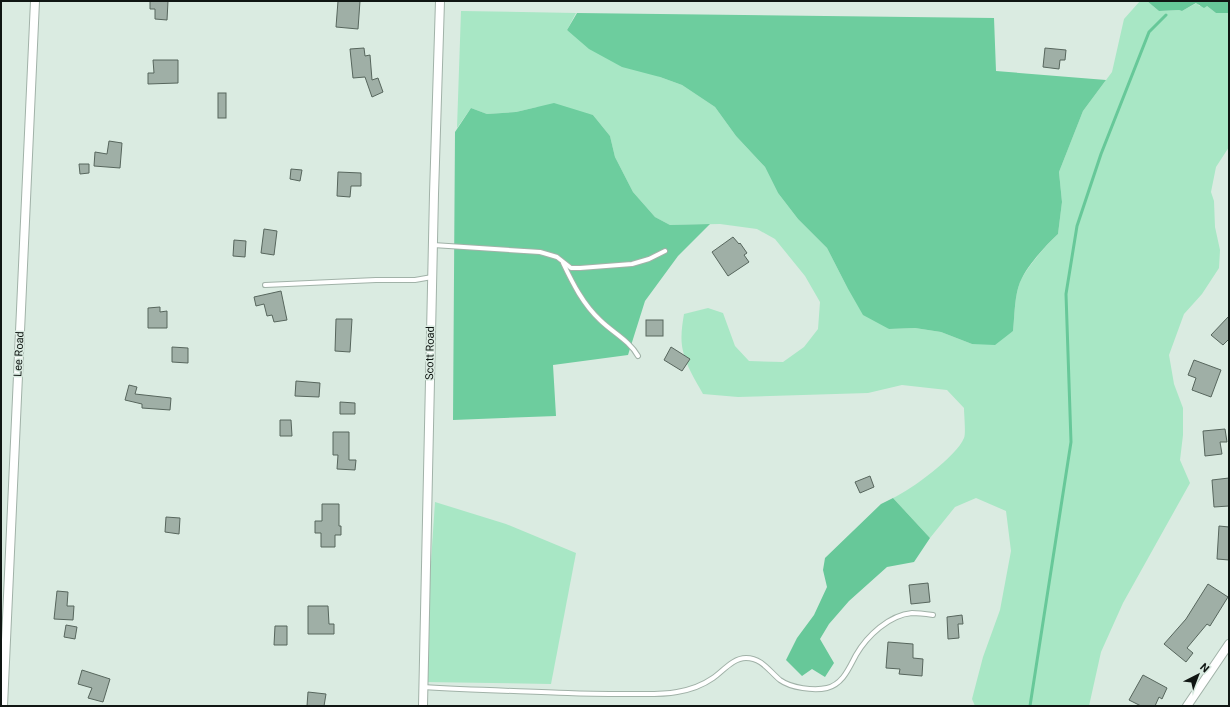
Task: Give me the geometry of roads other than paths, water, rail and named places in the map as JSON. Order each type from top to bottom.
[{"type":"street","name":"Lee Road","points":[[3,706],[35,1]]},
{"type":"street","name":"Scott Road","points":[[423,706],[432,278],[440,1]]},
{"type":"street","points":[[1187,706],[1229,644]]},
{"type":"lane","points":[[433,245],[540,252],[557,257],[571,268],[632,264],[649,260],[665,251]]},
{"type":"lane","points":[[562,262],[578,293],[588,308],[600,321],[634,349],[638,356]]},
{"type":"lane","points":[[265,285],[376,280],[415,280],[432,278]]},
{"type":"lane","points":[[423,687],[593,694],[659,694],[678,692],[702,684],[713,678],[734,661],[745,658],[761,662],[781,680],[790,685],[798,687],[822,688],[833,686],[840,680],[867,641],[892,619],[912,613],[933,615]]},
{"type":"waterway","points":[[1030,706],[1071,442],[1066,294],[1077,226],[1101,154],[1149,32],[1166,15]]}]
